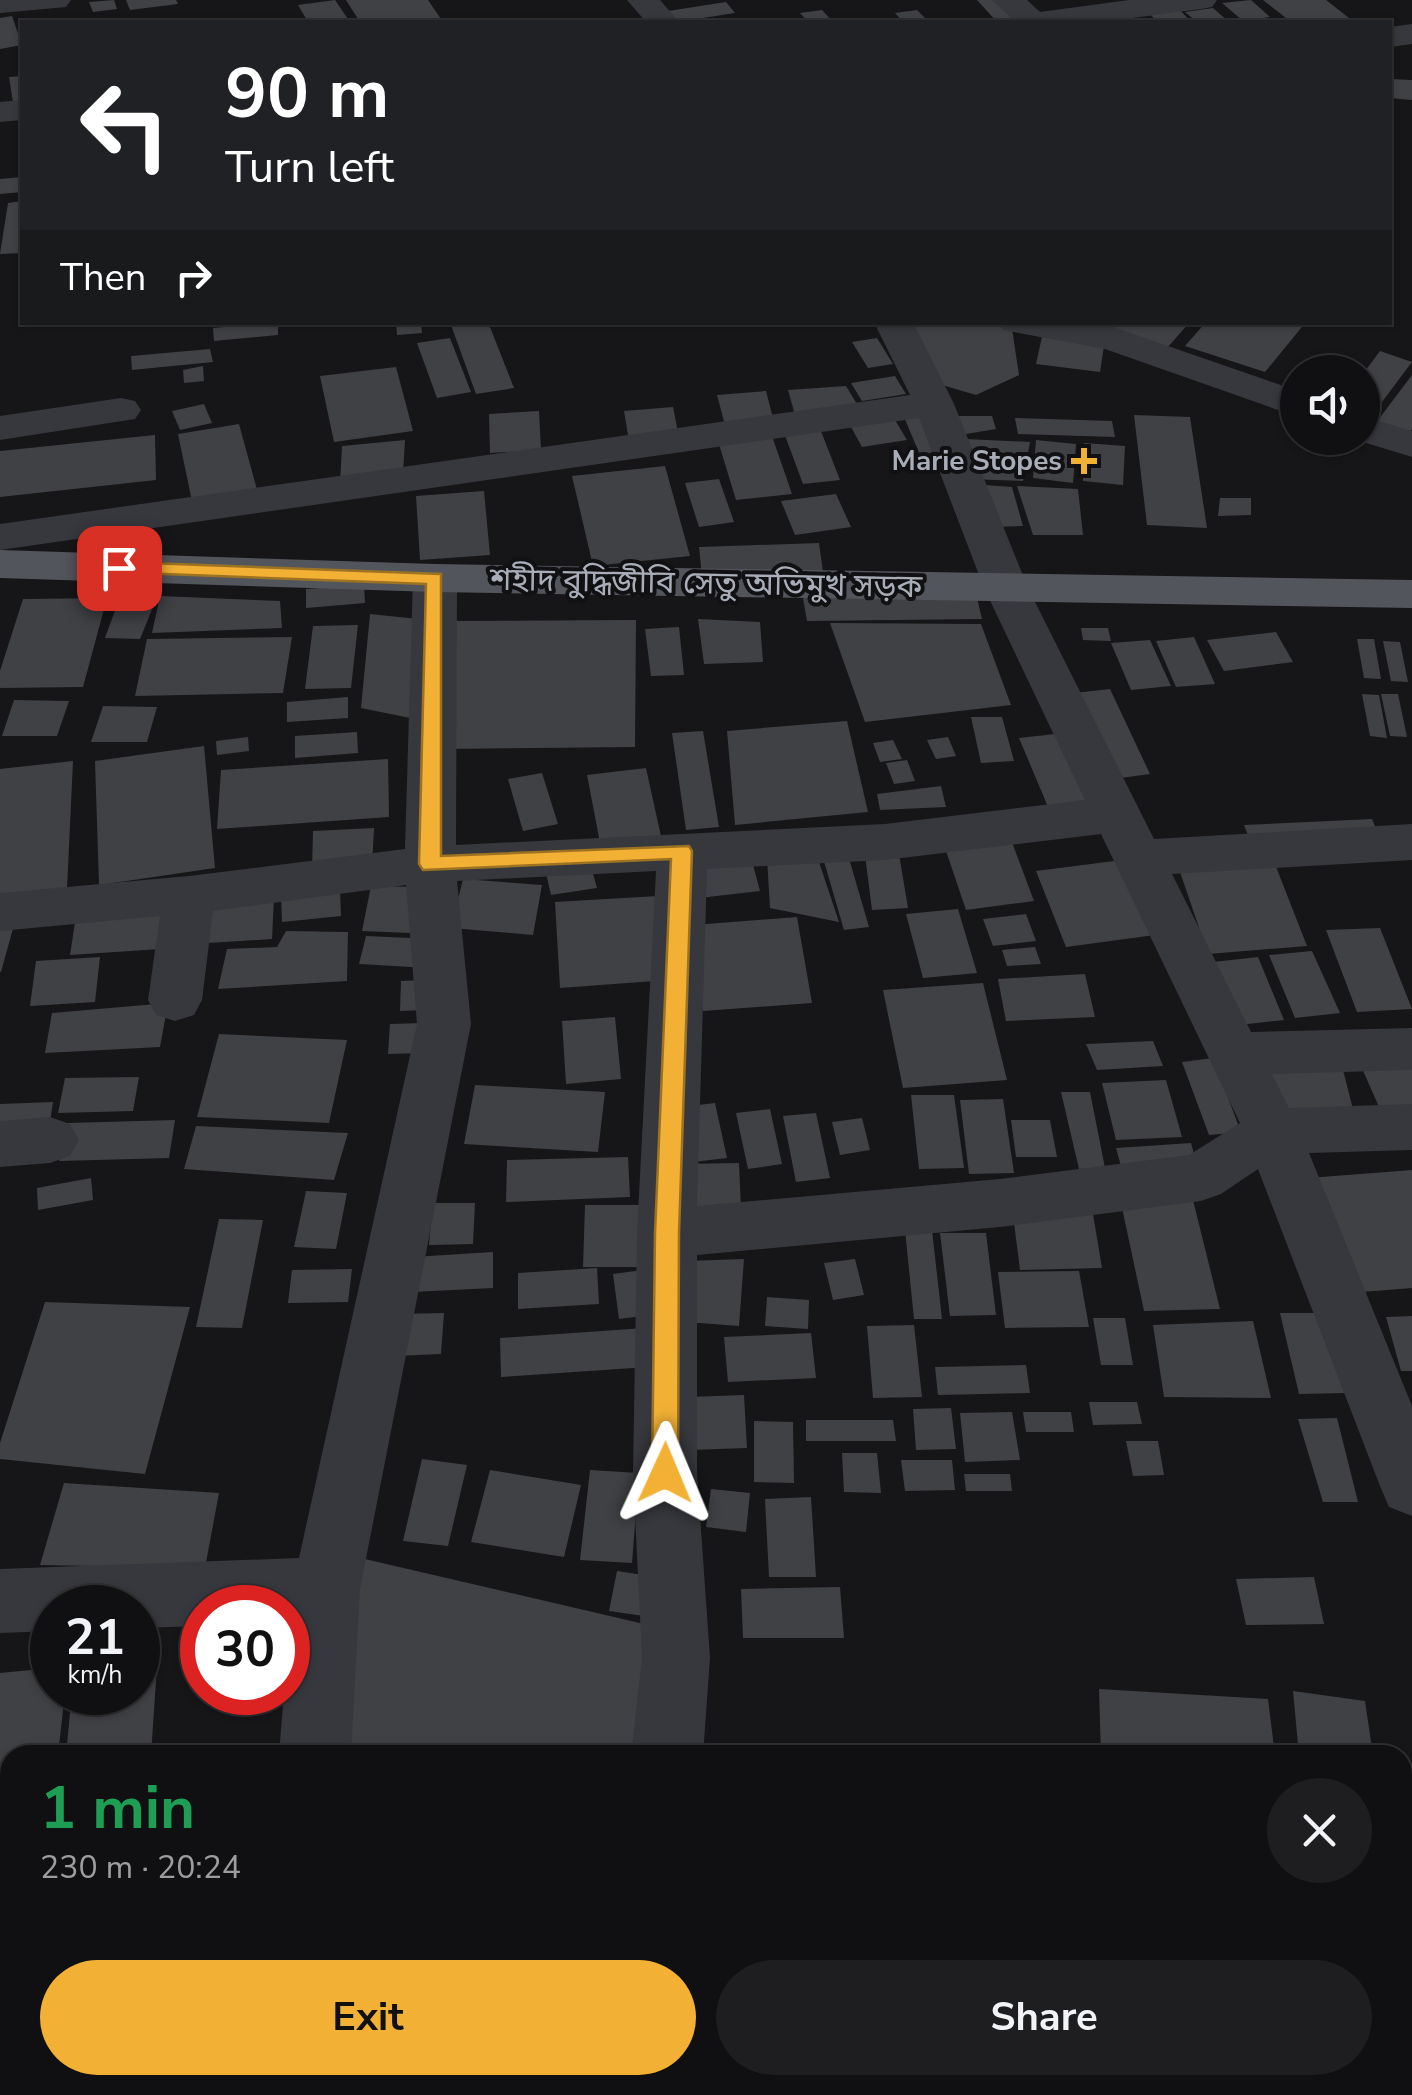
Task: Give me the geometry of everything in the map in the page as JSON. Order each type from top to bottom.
[{"type":"main road","name":"শহীদ বুদ্ধিজীবি সেতু অভিমুখ সড়ক","points":[[0,564],[435,578],[1412,594]]},
{"type":"street","points":[[0,4],[55,0]]},
{"type":"street","points":[[643,0],[660,20]]},
{"type":"street","points":[[1008,0],[1032,20]]},
{"type":"street","points":[[1049,20],[1201,0]]},
{"type":"street","points":[[894,325],[934,404],[1006,588],[1272,1132],[1412,1486]]},
{"type":"street","points":[[1034,325],[1113,339],[1280,399]]},
{"type":"street","points":[[0,537],[712,439],[934,404]]},
{"type":"street","points":[[0,428],[121,410]]},
{"type":"street","points":[[1380,434],[1412,445]]},
{"type":"street","points":[[316,1745],[326,1589],[444,1024],[430,864],[435,578]]},
{"type":"street","points":[[0,912],[188,895],[430,864],[682,851],[1129,836],[1412,842]]},
{"type":"street","points":[[669,1745],[676,1658],[665,1473],[667,1233],[682,851]]},
{"type":"street","points":[[174,1000],[188,895]]},
{"type":"street","points":[[1237,1054],[1412,1049]]},
{"type":"street","points":[[667,1233],[1000,1204],[1201,1176],[1272,1132],[1412,1127]]},
{"type":"street","points":[[0,1601],[326,1589]]},
{"type":"building","points":[[114,0],[117,9],[93,12],[89,2]]},
{"type":"building","points":[[126,0],[176,0],[178,4],[130,10]]},
{"type":"building","points":[[335,0],[349,20],[307,20],[298,5]]},
{"type":"building","points":[[346,0],[428,0],[442,20],[359,20]]},
{"type":"building","points":[[977,0],[1003,0],[1022,20],[995,20]]},
{"type":"building","points":[[1251,0],[1270,17],[1242,20],[1222,3]]},
{"type":"building","points":[[1263,0],[1326,0],[1349,18],[1320,20],[1288,20]]},
{"type":"building","points":[[726,2],[735,13],[675,20],[668,11]]},
{"type":"building","points":[[1213,8],[1227,20],[1195,20],[1185,12]]},
{"type":"building","points":[[822,10],[831,20],[806,20],[800,13]]},
{"type":"building","points":[[917,10],[927,20],[901,20],[895,13]]},
{"type":"building","points":[[1180,10],[1189,20],[1155,20],[1149,13]]},
{"type":"building","points":[[12,16],[20,45],[0,49],[0,18]]},
{"type":"building","points":[[20,76],[20,108],[14,109],[9,77]]},
{"type":"building","points":[[1392,79],[1412,80],[1412,100],[1392,98]]},
{"type":"building","points":[[20,177],[20,192],[0,194],[0,179]]},
{"type":"building","points":[[20,201],[20,253],[0,254],[8,203]]},
{"type":"building","points":[[278,325],[278,335],[214,341],[213,328]]},
{"type":"building","points":[[396,325],[421,325],[422,333],[397,335]]},
{"type":"building","points":[[451,325],[489,325],[514,388],[476,394]]},
{"type":"building","points":[[902,325],[1011,325],[1019,375],[976,395],[925,380]]},
{"type":"building","points":[[1099,325],[1187,325],[1167,348]]},
{"type":"building","points":[[1203,325],[1304,325],[1265,372],[1185,346]]},
{"type":"building","points":[[1043,332],[1105,339],[1100,372],[1036,364]]},
{"type":"building","points":[[450,338],[471,392],[437,398],[417,343]]},
{"type":"building","points":[[877,338],[893,364],[868,368],[852,342]]},
{"type":"building","points":[[210,349],[213,362],[132,370],[131,356]]},
{"type":"building","points":[[1380,351],[1412,362],[1380,405],[1380,355]]},
{"type":"building","points":[[203,366],[204,381],[184,383],[183,370]]},
{"type":"building","points":[[396,367],[413,431],[334,442],[320,376]]},
{"type":"building","points":[[1412,375],[1412,429],[1407,436],[1380,426],[1380,417]]},
{"type":"building","points":[[895,376],[906,394],[862,401],[851,383]]},
{"type":"building","points":[[846,386],[857,404],[795,415],[788,390]]},
{"type":"building","points":[[766,391],[774,422],[725,425],[717,395]]},
{"type":"building","points":[[204,404],[212,423],[180,430],[172,411]]},
{"type":"building","points":[[673,407],[679,437],[629,441],[624,411]]},
{"type":"building","points":[[539,411],[541,450],[490,453],[489,414]]},
{"type":"building","points":[[928,415],[949,465],[925,467],[904,417]]},
{"type":"building","points":[[1134,415],[1190,417],[1207,528],[1147,525]]},
{"type":"building","points":[[947,416],[992,416],[996,429],[948,437]]},
{"type":"building","points":[[1015,418],[1112,421],[1115,437],[1018,434]]},
{"type":"building","points":[[895,420],[907,440],[862,447],[851,427]]},
{"type":"building","points":[[239,424],[259,497],[193,506],[178,434]]},
{"type":"building","points":[[819,426],[840,480],[803,484],[783,430]]},
{"type":"building","points":[[155,435],[156,480],[0,497],[0,451]]},
{"type":"building","points":[[772,436],[792,494],[736,500],[718,441]]},
{"type":"building","points":[[966,439],[1030,442],[1023,481],[966,479]]},
{"type":"building","points":[[405,440],[403,473],[340,483],[342,446]]},
{"type":"building","points":[[1036,440],[1076,444],[1073,483],[1033,478]]},
{"type":"building","points":[[1084,443],[1125,446],[1123,485],[1083,481]]},
{"type":"building","points":[[665,466],[690,556],[593,566],[572,476]]},
{"type":"building","points":[[719,479],[734,522],[699,527],[685,483]]},
{"type":"building","points":[[970,484],[1012,487],[1023,526],[984,527]]},
{"type":"building","points":[[1017,486],[1078,489],[1083,535],[1033,535]]},
{"type":"building","points":[[484,491],[490,555],[420,560],[416,496]]},
{"type":"building","points":[[836,494],[851,527],[795,535],[781,501]]},
{"type":"building","points":[[1220,498],[1251,498],[1251,515],[1218,516]]},
{"type":"building","points":[[819,543],[823,572],[702,576],[699,547]]},
{"type":"building","points":[[364,585],[365,603],[306,608],[306,589]]},
{"type":"building","points":[[160,596],[280,601],[282,628],[152,633]]},
{"type":"building","points":[[107,598],[83,687],[0,688],[0,671],[23,599]]},
{"type":"building","points":[[803,598],[977,598],[982,619],[807,621]]},
{"type":"building","points":[[117,605],[153,607],[140,639],[105,638]]},
{"type":"building","points":[[370,614],[418,619],[415,719],[361,708]]},
{"type":"building","points":[[698,619],[760,622],[763,662],[704,664]]},
{"type":"building","points":[[636,620],[635,747],[437,749],[449,621]]},
{"type":"building","points":[[830,623],[981,624],[1011,705],[865,722]]},
{"type":"building","points":[[358,625],[351,688],[305,689],[313,626]]},
{"type":"building","points":[[679,627],[684,675],[651,676],[645,629]]},
{"type":"building","points":[[1081,628],[1108,628],[1111,641],[1083,640]]},
{"type":"building","points":[[1276,632],[1293,662],[1224,671],[1207,640]]},
{"type":"building","points":[[292,637],[283,693],[135,696],[147,639]]},
{"type":"building","points":[[1194,637],[1215,684],[1176,687],[1156,641]]},
{"type":"building","points":[[1357,639],[1374,639],[1381,679],[1364,678]]},
{"type":"building","points":[[1150,640],[1171,686],[1131,690],[1111,643]]},
{"type":"building","points":[[1383,641],[1400,642],[1408,682],[1391,681]]},
{"type":"building","points":[[1110,689],[1150,774],[1113,779],[1074,693]]},
{"type":"building","points":[[1362,694],[1379,695],[1387,738],[1370,736]]},
{"type":"building","points":[[1381,694],[1398,694],[1407,737],[1390,736]]},
{"type":"building","points":[[348,697],[348,718],[287,722],[287,702]]},
{"type":"building","points":[[14,700],[69,701],[57,736],[2,736]]},
{"type":"building","points":[[103,706],[157,707],[147,742],[91,742]]},
{"type":"building","points":[[971,717],[1002,717],[1014,761],[981,763]]},
{"type":"building","points":[[847,721],[868,812],[735,825],[727,731]]},
{"type":"building","points":[[703,731],[719,827],[686,830],[672,733]]},
{"type":"building","points":[[357,732],[358,753],[295,758],[295,736]]},
{"type":"building","points":[[1064,733],[1097,809],[1051,814],[1019,738]]},
{"type":"building","points":[[248,737],[249,751],[217,755],[216,741]]},
{"type":"building","points":[[948,737],[956,756],[936,759],[927,740]]},
{"type":"building","points":[[893,740],[902,759],[880,762],[873,743]]},
{"type":"building","points":[[204,746],[215,868],[99,885],[95,761]]},
{"type":"building","points":[[388,759],[389,817],[217,829],[221,770]]},
{"type":"building","points":[[907,760],[915,781],[894,784],[886,763]]},
{"type":"building","points":[[73,761],[67,889],[0,897],[0,769]]},
{"type":"building","points":[[646,768],[662,841],[601,848],[587,775]]},
{"type":"building","points":[[542,773],[558,824],[523,831],[508,779]]},
{"type":"building","points":[[941,786],[946,807],[880,810],[877,794]]},
{"type":"building","points":[[1372,819],[1379,836],[1251,843],[1244,825]]},
{"type":"building","points":[[374,828],[372,867],[312,871],[313,831]]},
{"type":"building","points":[[1010,837],[1034,901],[966,910],[944,845]]},
{"type":"building","points":[[899,854],[908,908],[872,910],[865,855]]},
{"type":"building","points":[[848,855],[869,927],[844,930],[823,858]]},
{"type":"building","points":[[817,856],[839,922],[770,908],[767,858]]},
{"type":"building","points":[[1273,859],[1307,946],[1208,954],[1178,866]]},
{"type":"building","points":[[1122,860],[1155,935],[1066,947],[1036,871]]},
{"type":"building","points":[[752,861],[760,891],[699,898],[692,868]]},
{"type":"building","points":[[591,867],[597,888],[551,895],[546,873]]},
{"type":"building","points":[[463,879],[542,885],[533,935],[451,928]]},
{"type":"building","points":[[371,886],[418,887],[410,933],[362,931]]},
{"type":"building","points":[[340,889],[341,916],[282,922],[281,895]]},
{"type":"building","points":[[658,896],[668,980],[560,988],[555,902]]},
{"type":"building","points":[[274,897],[272,939],[208,943],[212,901]]},
{"type":"building","points":[[165,903],[160,949],[70,955],[77,909]]},
{"type":"building","points":[[958,909],[977,973],[923,978],[906,914]]},
{"type":"building","points":[[1026,914],[1036,941],[993,946],[983,919]]},
{"type":"building","points":[[797,917],[812,1003],[703,1011],[693,925]]},
{"type":"building","points":[[14,925],[1,972],[0,972],[0,926]]},
{"type":"building","points":[[1380,928],[1412,1009],[1357,1012],[1326,930]]},
{"type":"building","points":[[286,931],[348,932],[347,981],[218,989],[227,949],[277,947]]},
{"type":"building","points":[[366,936],[434,939],[429,968],[359,964]]},
{"type":"building","points":[[1035,947],[1041,964],[1007,966],[1002,950]]},
{"type":"building","points":[[1312,951],[1340,1013],[1295,1018],[1269,955]]},
{"type":"building","points":[[100,957],[95,1002],[30,1006],[36,961]]},
{"type":"building","points":[[1258,957],[1284,1020],[1239,1025],[1213,962]]},
{"type":"building","points":[[1085,974],[1095,1017],[1006,1021],[998,979]]},
{"type":"building","points":[[426,980],[425,1010],[400,1011],[401,981]]},
{"type":"building","points":[[983,983],[1007,1080],[903,1088],[883,990]]},
{"type":"building","points":[[168,1003],[160,1047],[45,1053],[52,1013]]},
{"type":"building","points":[[615,1017],[621,1079],[566,1084],[562,1021]]},
{"type":"building","points":[[423,1023],[423,1053],[388,1054],[390,1024]]},
{"type":"building","points":[[219,1034],[347,1040],[329,1123],[197,1117]]},
{"type":"building","points":[[1153,1041],[1163,1066],[1097,1070],[1086,1044]]},
{"type":"building","points":[[1213,1058],[1241,1132],[1209,1135],[1182,1062]]},
{"type":"building","points":[[1412,1062],[1412,1115],[1383,1116],[1361,1066]]},
{"type":"building","points":[[1262,1066],[1342,1066],[1356,1121],[1286,1119]]},
{"type":"building","points":[[139,1077],[133,1111],[58,1113],[65,1078]]},
{"type":"building","points":[[1166,1080],[1182,1137],[1116,1140],[1102,1083]]},
{"type":"building","points":[[475,1085],[605,1092],[598,1152],[464,1144]]},
{"type":"building","points":[[1061,1092],[1090,1092],[1105,1168],[1079,1169]]},
{"type":"building","points":[[911,1095],[954,1095],[964,1168],[919,1169]]},
{"type":"building","points":[[1003,1099],[1014,1173],[969,1174],[960,1100]]},
{"type":"building","points":[[53,1102],[49,1129],[0,1132],[0,1104]]},
{"type":"building","points":[[715,1103],[727,1158],[693,1162],[681,1107]]},
{"type":"building","points":[[770,1109],[782,1164],[748,1169],[736,1113]]},
{"type":"building","points":[[816,1113],[830,1178],[796,1182],[783,1116]]},
{"type":"building","points":[[862,1118],[870,1150],[840,1155],[832,1122]]},
{"type":"building","points":[[175,1120],[169,1158],[59,1161],[68,1123]]},
{"type":"building","points":[[1011,1120],[1050,1120],[1057,1157],[1016,1157]]},
{"type":"building","points":[[196,1126],[348,1133],[334,1180],[184,1169]]},
{"type":"building","points":[[1191,1143],[1197,1165],[1122,1170],[1116,1148]]},
{"type":"building","points":[[628,1157],[630,1197],[506,1202],[507,1160]]},
{"type":"building","points":[[739,1163],[741,1209],[681,1210],[681,1164]]},
{"type":"building","points":[[1412,1170],[1412,1288],[1349,1293],[1308,1178]]},
{"type":"building","points":[[91,1178],[93,1200],[38,1210],[37,1188]]},
{"type":"building","points":[[306,1191],[347,1193],[336,1249],[294,1247]]},
{"type":"building","points":[[1193,1200],[1220,1309],[1144,1311],[1121,1203]]},
{"type":"building","points":[[433,1203],[475,1203],[473,1244],[429,1245]]},
{"type":"building","points":[[585,1205],[646,1205],[646,1267],[583,1267]]},
{"type":"building","points":[[1093,1214],[1102,1268],[1020,1270],[1013,1215]]},
{"type":"building","points":[[219,1219],[263,1220],[242,1328],[196,1327]]},
{"type":"building","points":[[905,1230],[932,1230],[942,1319],[914,1319]]},
{"type":"building","points":[[940,1233],[986,1233],[996,1315],[950,1316]]},
{"type":"building","points":[[493,1252],[493,1288],[412,1292],[413,1257]]},
{"type":"building","points":[[744,1259],[739,1326],[686,1322],[687,1261]]},
{"type":"building","points":[[855,1259],[864,1295],[833,1300],[824,1263]]},
{"type":"building","points":[[597,1268],[599,1304],[518,1309],[518,1273]]},
{"type":"building","points":[[352,1269],[348,1302],[288,1303],[292,1270]]},
{"type":"building","points":[[643,1270],[649,1315],[619,1319],[613,1274]]},
{"type":"building","points":[[1079,1271],[1089,1327],[1005,1328],[998,1272]]},
{"type":"building","points":[[767,1297],[809,1300],[808,1329],[765,1326]]},
{"type":"building","points":[[45,1302],[190,1307],[145,1474],[0,1459],[0,1443]]},
{"type":"building","points":[[444,1313],[441,1354],[395,1356],[398,1314]]},
{"type":"building","points":[[1280,1313],[1328,1313],[1348,1393],[1299,1394]]},
{"type":"building","points":[[1412,1316],[1412,1371],[1401,1371],[1386,1317]]},
{"type":"building","points":[[1093,1318],[1125,1318],[1133,1365],[1101,1365]]},
{"type":"building","points":[[1253,1321],[1271,1398],[1164,1397],[1153,1325]]},
{"type":"building","points":[[914,1325],[922,1397],[873,1398],[867,1326]]},
{"type":"building","points":[[645,1328],[648,1367],[501,1377],[500,1338]]},
{"type":"building","points":[[811,1333],[816,1378],[728,1382],[724,1337]]},
{"type":"building","points":[[1026,1365],[1030,1393],[938,1395],[935,1367]]},
{"type":"building","points":[[744,1395],[747,1448],[690,1450],[688,1397]]},
{"type":"building","points":[[1089,1402],[1137,1402],[1142,1424],[1093,1425]]},
{"type":"building","points":[[951,1408],[956,1449],[916,1450],[913,1409]]},
{"type":"building","points":[[1012,1412],[1020,1460],[965,1462],[960,1413]]},
{"type":"building","points":[[1023,1412],[1071,1412],[1074,1432],[1026,1432]]},
{"type":"building","points":[[1337,1418],[1358,1502],[1323,1502],[1298,1419]]},
{"type":"building","points":[[806,1420],[893,1420],[896,1441],[806,1441]]},
{"type":"building","points":[[754,1421],[793,1422],[794,1483],[754,1482]]},
{"type":"building","points":[[1126,1441],[1158,1441],[1164,1475],[1133,1476]]},
{"type":"building","points":[[842,1453],[877,1453],[881,1493],[844,1492]]},
{"type":"building","points":[[422,1459],[467,1465],[448,1546],[403,1541]]},
{"type":"building","points":[[901,1460],[952,1460],[955,1490],[905,1491]]},
{"type":"building","points":[[490,1470],[581,1485],[564,1557],[471,1542]]},
{"type":"building","points":[[590,1470],[639,1473],[632,1563],[580,1560]]},
{"type":"building","points":[[964,1474],[1010,1474],[1012,1491],[966,1491]]},
{"type":"building","points":[[64,1483],[219,1493],[205,1568],[40,1565]]},
{"type":"building","points":[[711,1489],[750,1493],[746,1532],[706,1527]]},
{"type":"building","points":[[811,1497],[816,1577],[769,1577],[765,1499]]},
{"type":"building","points":[[352,1556],[657,1627],[642,1745],[341,1745]]},
{"type":"building","points":[[617,1571],[650,1576],[644,1616],[609,1611]]},
{"type":"building","points":[[1314,1577],[1324,1624],[1246,1625],[1236,1579]]},
{"type":"building","points":[[840,1587],[844,1638],[743,1638],[741,1589]]},
{"type":"building","points":[[30,1670],[30,1715],[62,1715],[59,1745],[0,1745],[0,1673]]},
{"type":"building","points":[[1099,1689],[1268,1699],[1274,1745],[1101,1745]]},
{"type":"building","points":[[1293,1691],[1365,1701],[1372,1745],[1298,1745]]},
{"type":"building","points":[[70,1715],[154,1715],[152,1745],[67,1745]]},
{"type":"place","name":"Marie Stopes","points":[[1084,461]]},
{"type":"route","points":[[119,568],[435,578],[430,864],[682,851],[667,1233],[665,1473]]}]
